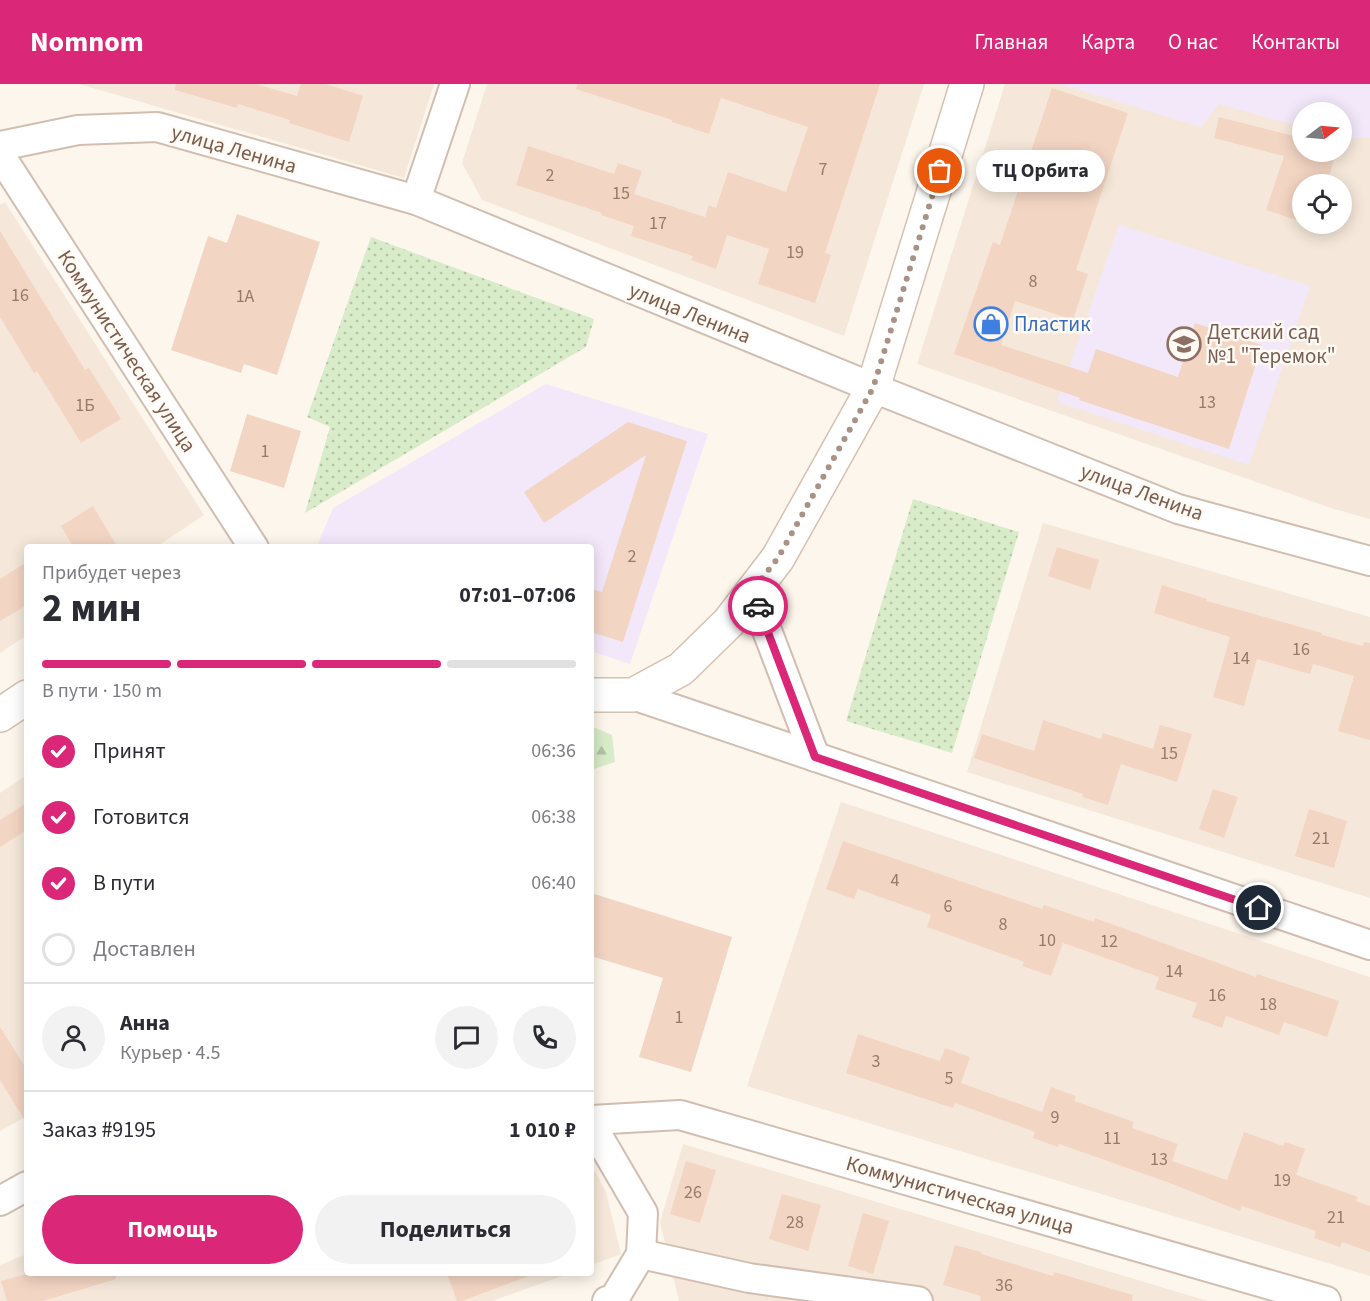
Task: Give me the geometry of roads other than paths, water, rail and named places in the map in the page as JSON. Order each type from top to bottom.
[{"type":"main road","points":[[594,695],[633,695],[681,669],[729,622],[778,558],[873,388],[967,84]]},
{"type":"main road","points":[[0,715],[24,699]]},
{"type":"street","points":[[417,201],[455,84]]},
{"type":"street","name":"улица Ленина","points":[[0,146],[78,130],[157,127],[417,201],[873,388],[1178,508],[1370,561]]},
{"type":"street","name":"Коммунистическая улица","points":[[0,155],[251,544]]},
{"type":"street","points":[[752,591],[815,757]]},
{"type":"street","points":[[633,695],[1370,945]]},
{"type":"street","name":"Коммунистическая улица","points":[[594,1122],[680,1114],[1326,1301]]},
{"type":"street","points":[[594,1127],[643,1213],[640,1254],[610,1300]]},
{"type":"street","points":[[0,1201],[24,1188]]},
{"type":"street","points":[[640,1254],[749,1278],[918,1301]]},
{"type":"place","name":"ТЦ Орбита","points":[[940,171]]},
{"type":"place","name":"Пластик","points":[[991,324]]},
{"type":"place","name":"Детский сад №1 \"Теремок\"","points":[[1184,344]]}]
